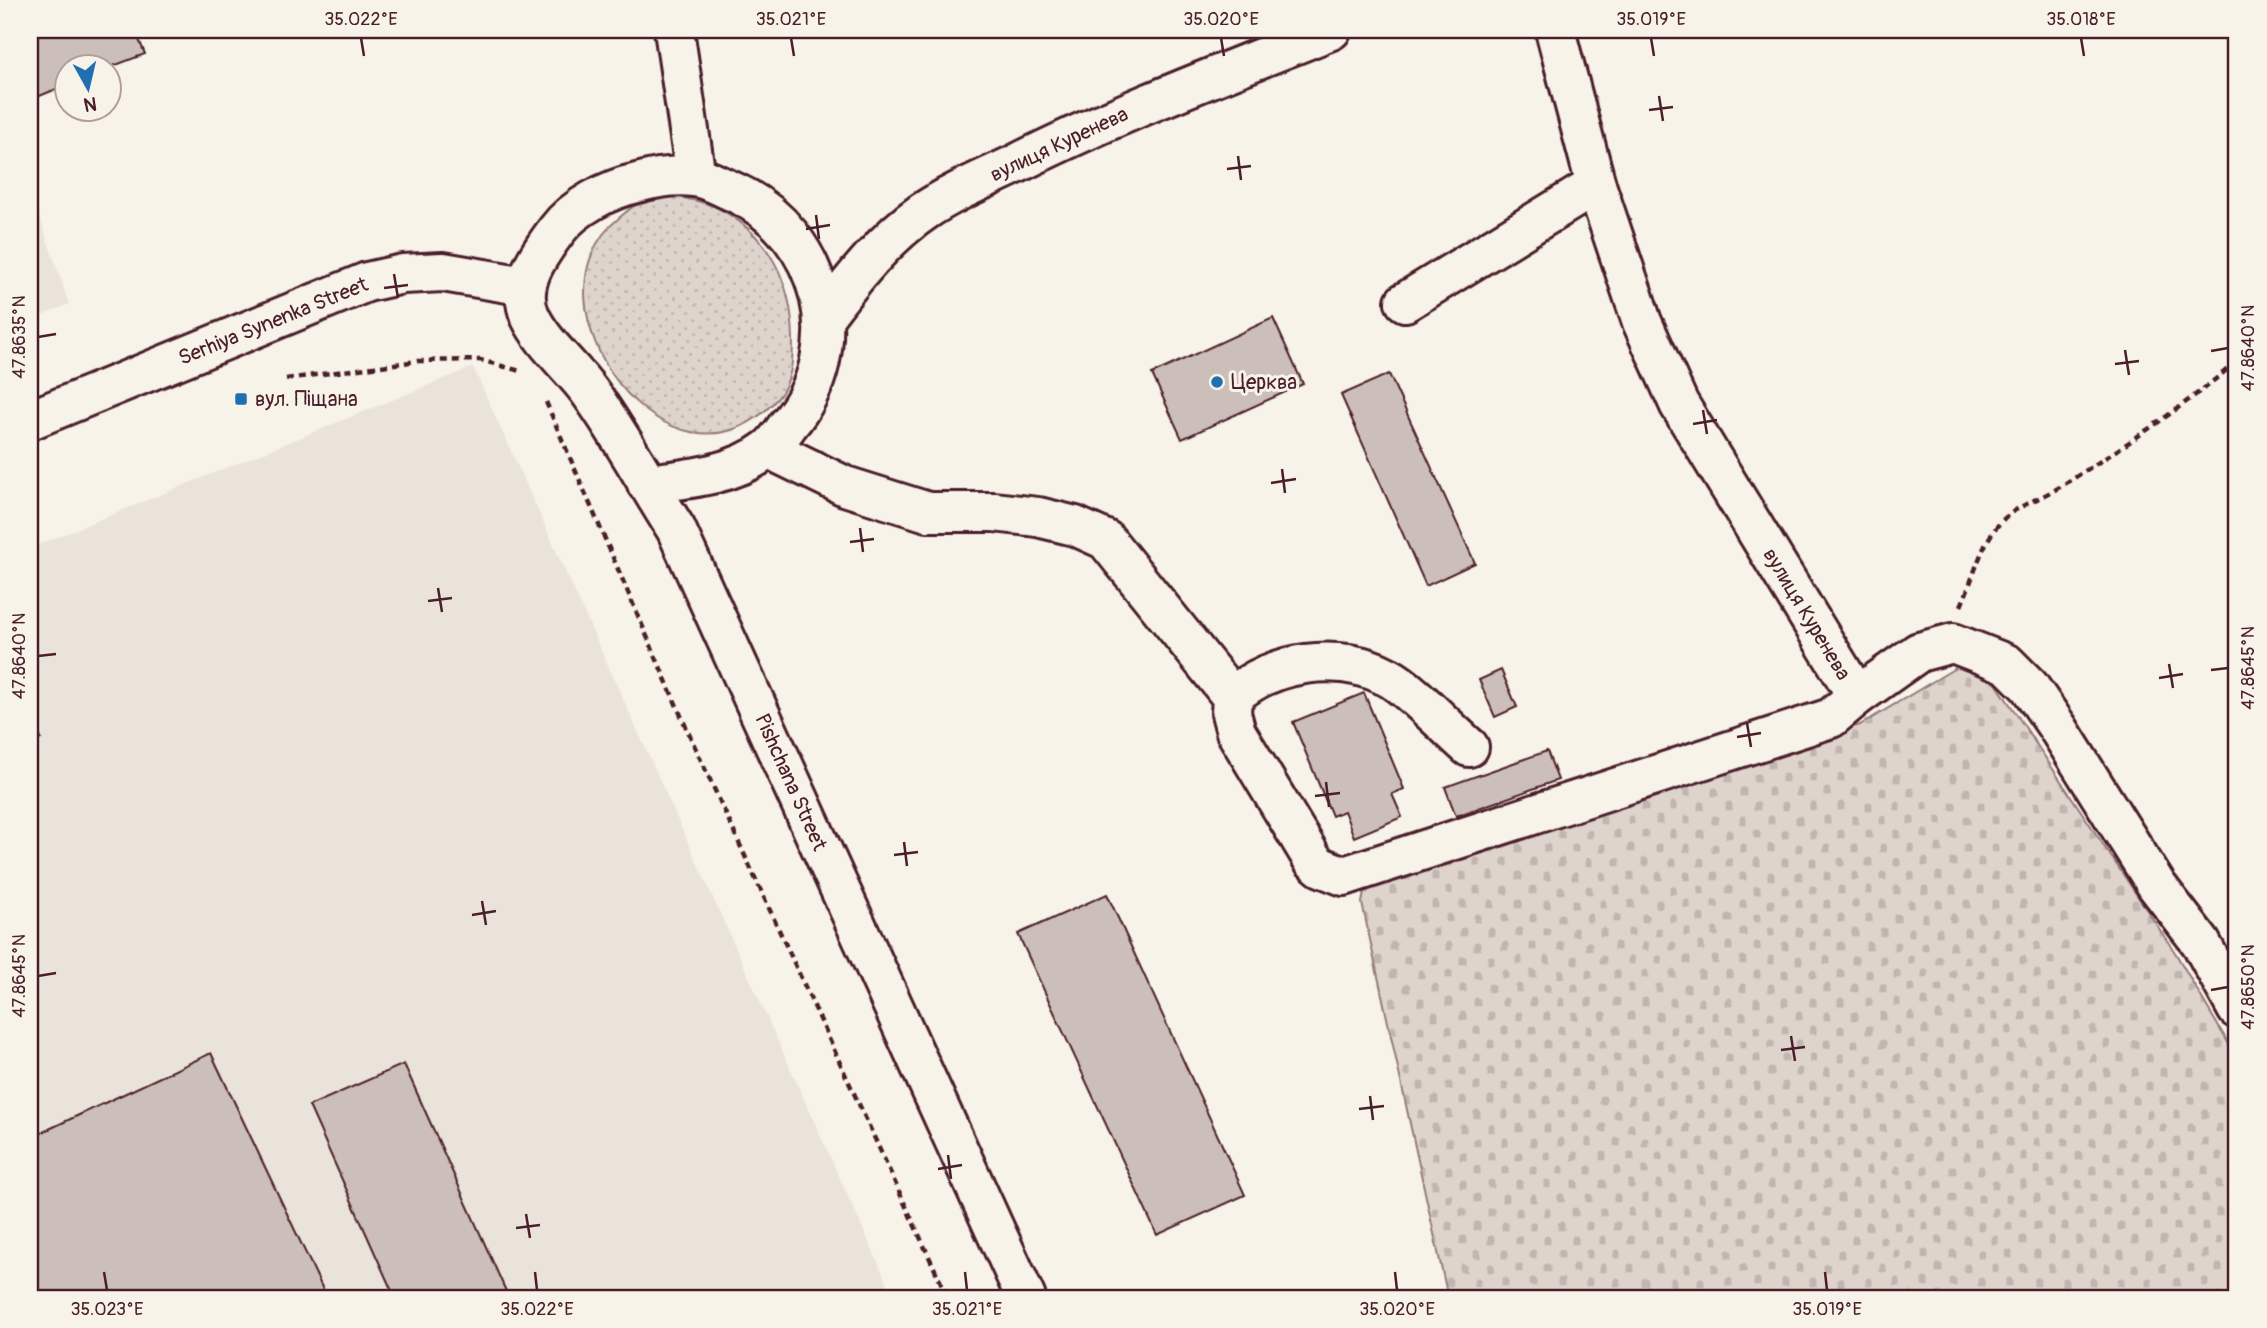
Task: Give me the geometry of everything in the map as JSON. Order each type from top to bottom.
[{"type":"street","points":[[674,30],[696,177]]},
{"type":"street","name":"вулиця Куренева","points":[[824,316],[875,257],[923,212],[946,199],[1092,127],[1206,77],[1331,30]]},
{"type":"street","name":"вулиця Куренева","points":[[1555,30],[1596,185],[1642,322],[1679,404],[1857,696],[1919,652],[1953,643]]},
{"type":"street","points":[[525,286],[540,253],[561,225],[589,203],[620,186],[655,178],[696,177],[755,202],[781,223],[803,251],[824,316],[822,362],[806,404],[769,449],[720,471],[647,484]]},
{"type":"street","points":[[1405,302],[1596,185]]},
{"type":"street","name":"Serhiya Synenka Street","points":[[30,420],[367,282],[403,274],[443,272],[525,286]]},
{"type":"street","name":"Pishchana Street","points":[[525,286],[531,317],[589,391],[676,529],[1026,1298]]},
{"type":"street","points":[[769,449],[845,486],[928,512],[994,512],[1038,517],[1075,526],[1106,540],[1232,697]]},
{"type":"street","points":[[1953,643],[2007,664],[2029,686],[2105,800],[2157,886],[2201,943],[2237,1009]]},
{"type":"street","points":[[1469,747],[1389,677],[1357,664],[1328,663],[1286,668],[1244,685],[1232,697],[1231,713],[1236,733],[1313,860],[1321,867],[1345,876],[1831,718],[1857,696]]},
{"type":"path","points":[[286,379],[417,361],[480,360],[523,372]]},
{"type":"path","points":[[1953,643],[1960,609],[1990,537],[1999,524],[2012,512],[2059,488],[2140,435],[2203,390],[2237,361]]},
{"type":"path","points":[[545,401],[689,734],[948,1298]]},
{"type":"shaded area","points":[[30,189],[69,304],[30,321]]},
{"type":"shaded area","points":[[473,367],[894,1298],[30,1298],[30,548]]},
{"type":"green space","points":[[677,196],[718,208],[752,232],[775,263],[788,299],[793,347],[791,370],[786,385],[777,399],[735,429],[693,432],[653,415],[619,384],[596,343],[585,298],[592,254],[619,218],[636,205]]},
{"type":"green space","points":[[1962,664],[1991,676],[2176,954],[2237,1058],[2237,1298],[1448,1298],[1362,903],[1368,872],[1860,725]]},
{"type":"building","points":[[30,30],[135,30],[145,54],[122,63],[122,52],[52,52],[52,91],[30,100]]},
{"type":"building","points":[[1273,318],[1303,384],[1182,439],[1152,374]]},
{"type":"building","points":[[1389,374],[1475,563],[1426,586],[1341,395]]},
{"type":"building","points":[[1501,670],[1517,707],[1495,717],[1479,680]]},
{"type":"building","points":[[1364,693],[1404,789],[1392,794],[1402,817],[1354,837],[1344,811],[1332,816],[1293,722]]},
{"type":"building","points":[[30,714],[41,739],[30,744]]},
{"type":"building","points":[[1547,751],[1558,780],[1456,816],[1445,787]]},
{"type":"building","points":[[1107,894],[1245,1195],[1157,1235],[1018,934]]},
{"type":"building","points":[[211,1053],[327,1298],[30,1298],[30,1138]]},
{"type":"building","points":[[404,1064],[509,1298],[395,1298],[309,1106]]},
{"type":"place","name":"Церква","points":[[1217,382]]},
{"type":"place","name":"вул. Піщана","points":[[241,399]]}]
